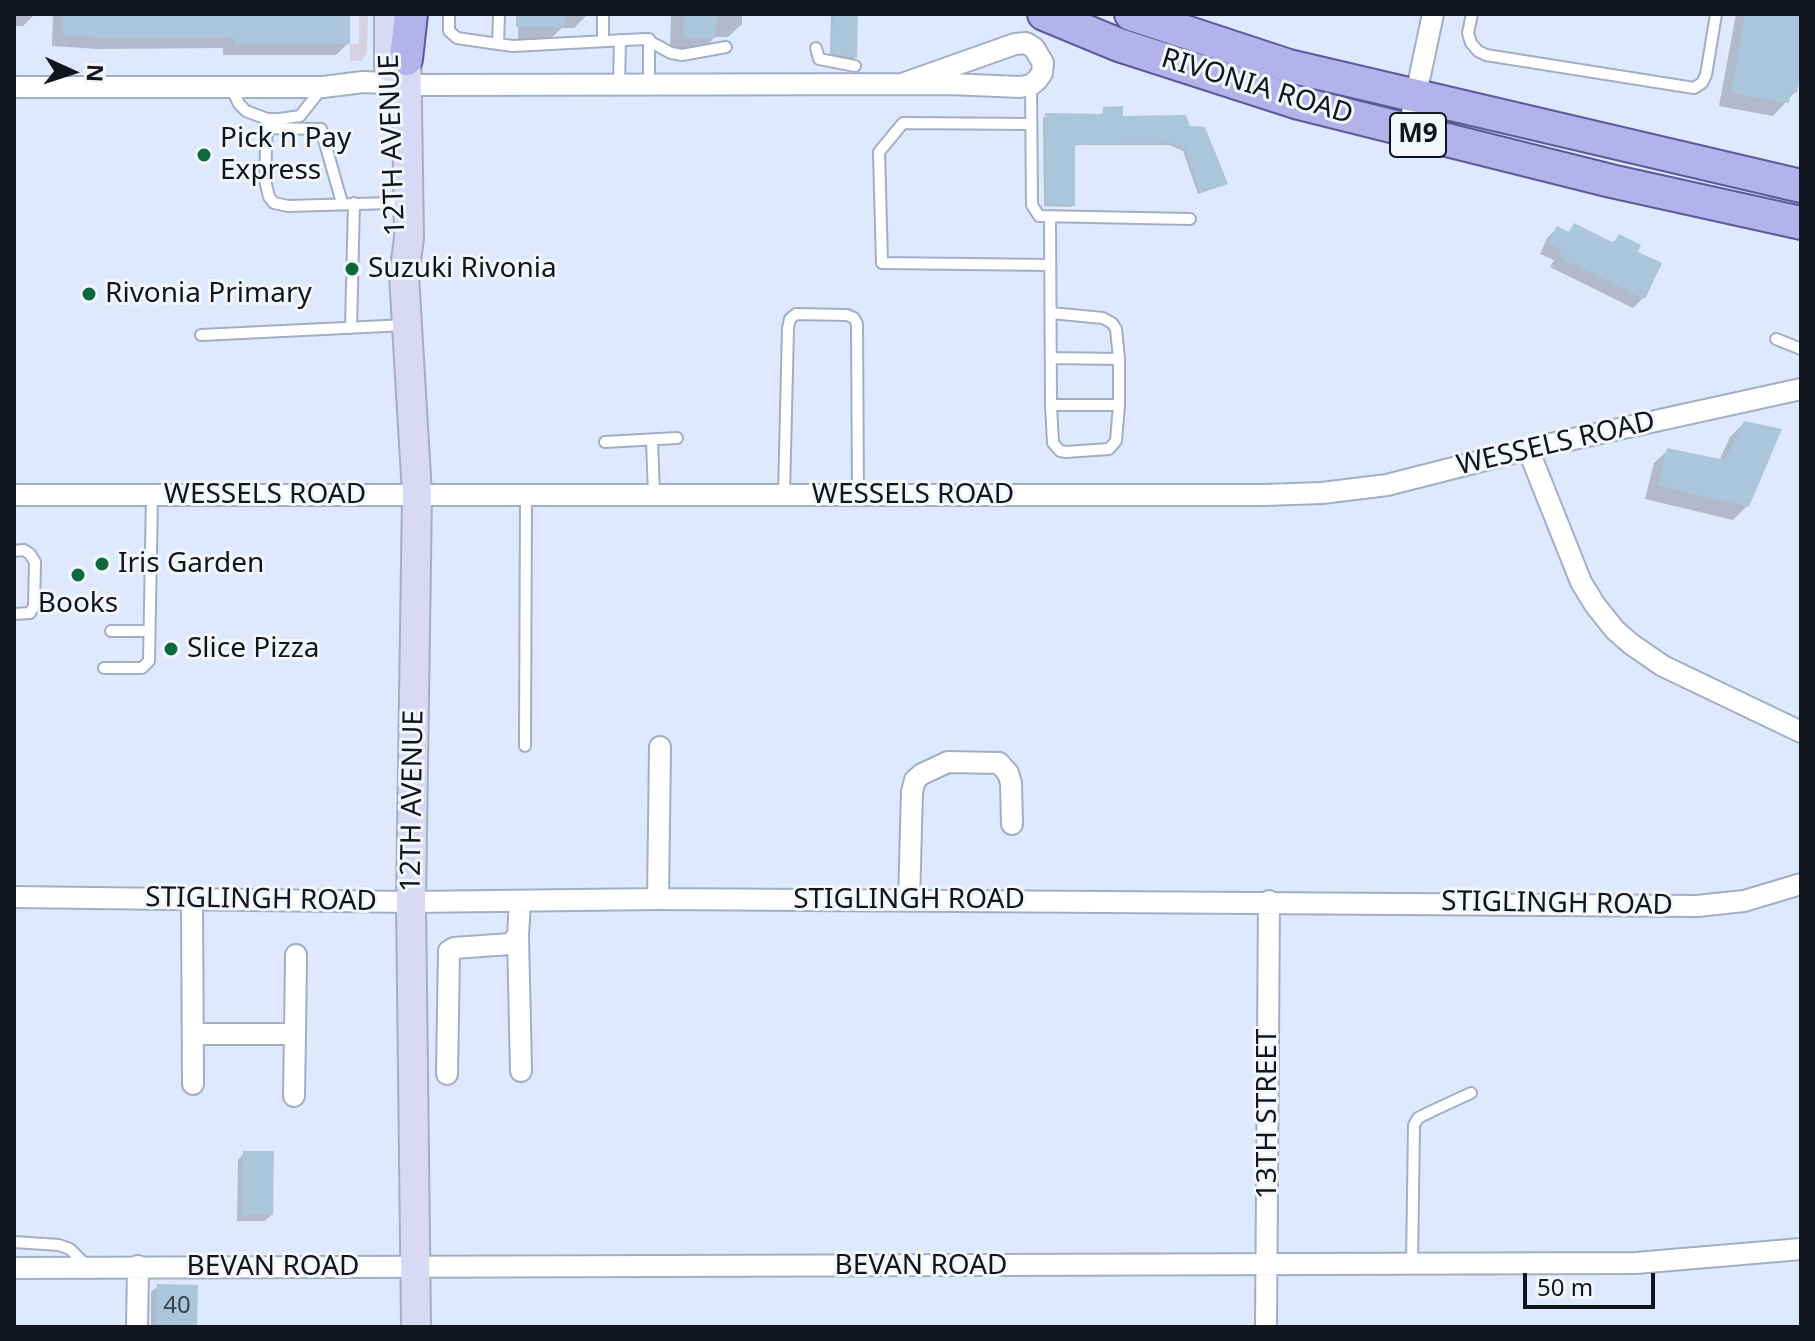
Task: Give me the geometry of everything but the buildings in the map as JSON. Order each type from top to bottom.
[{"type":"main road","name":"12TH AVENUE","points":[[389,14],[400,75],[409,238],[404,275]]},
{"type":"main road","points":[[400,75],[408,14]]},
{"type":"main road","name":"RIVONIA ROAD","points":[[1044,14],[1119,45],[1284,98],[1408,132],[1801,223]]},
{"type":"main road","name":"RIVONIA ROAD","points":[[1131,14],[1289,66],[1801,186]]},
{"type":"main road","name":"12TH AVENUE","points":[[400,75],[391,203],[404,275],[417,494],[411,902],[416,1327]]},
{"type":"street","points":[[1408,132],[1433,14]]},
{"type":"street","points":[[14,87],[323,87],[400,75],[619,84],[1031,85],[1042,73],[1043,63],[1040,54],[1026,43],[1015,44],[902,84]]},
{"type":"street","name":"WESSELS ROAD","points":[[14,495],[1322,493],[1387,485],[1528,449],[1801,389]]},
{"type":"street","points":[[1528,449],[1581,582],[1615,630],[1663,666],[1801,732]]},
{"type":"street","points":[[658,899],[660,747]]},
{"type":"street","points":[[909,901],[912,792],[915,780],[922,774],[948,762],[995,761],[1005,769],[1011,783],[1012,824]]},
{"type":"street","name":"STIGLINGH ROAD","points":[[14,897],[411,902],[658,899],[1697,906],[1744,901],[1801,884]]},
{"type":"street","points":[[192,900],[193,1084]]},
{"type":"street","points":[[520,901],[521,1071]]},
{"type":"street","name":"13TH STREET","points":[[1266,1327],[1269,901]]},
{"type":"street","points":[[447,1074],[449,951],[454,948],[510,944],[518,936]]},
{"type":"street","points":[[294,1096],[296,955]]},
{"type":"street","points":[[193,1034],[295,1034]]},
{"type":"street","name":"BEVAN ROAD","points":[[14,1268],[1636,1263],[1801,1249]]},
{"type":"street","points":[[137,1327],[138,1266]]},
{"type":"lane","points":[[449,14],[449,31],[457,38],[513,46],[649,39],[671,53],[682,55],[726,47]]},
{"type":"lane","points":[[498,44],[499,14]]},
{"type":"lane","points":[[603,14],[603,41]]},
{"type":"lane","points":[[1472,14],[1468,33],[1471,43],[1486,55],[1694,88],[1702,83],[1706,75],[1716,14]]},
{"type":"lane","points":[[649,39],[649,83]]},
{"type":"lane","points":[[619,84],[620,40]]},
{"type":"lane","points":[[816,48],[819,59],[855,66]]},
{"type":"lane","points":[[1031,85],[1032,205],[1039,216],[1190,219]]},
{"type":"lane","points":[[231,87],[239,104],[267,124],[321,129],[342,203]]},
{"type":"lane","points":[[267,124],[300,116],[323,87]]},
{"type":"lane","points":[[1031,124],[903,123],[879,152],[882,263],[1050,265]]},
{"type":"lane","points":[[267,124],[265,180],[269,197],[274,203],[288,206],[391,203]]},
{"type":"lane","points":[[351,328],[354,203]]},
{"type":"lane","points":[[1050,217],[1051,405],[1053,443],[1060,451],[1066,452],[1112,447],[1117,436],[1119,405],[1116,329],[1107,319],[1051,313]]},
{"type":"lane","points":[[784,495],[788,328],[790,319],[796,314],[847,315],[854,318],[857,324],[858,495]]},
{"type":"lane","points":[[201,335],[408,325]]},
{"type":"lane","points":[[1776,339],[1801,349]]},
{"type":"lane","points":[[1051,358],[1119,359]]},
{"type":"lane","points":[[1051,405],[1119,405]]},
{"type":"lane","points":[[605,442],[677,438]]},
{"type":"lane","points":[[652,441],[654,495]]},
{"type":"lane","points":[[525,746],[526,494]]},
{"type":"lane","points":[[104,668],[146,666],[152,495]]},
{"type":"lane","points":[[14,551],[24,550],[35,562],[34,606],[30,613],[14,614]]},
{"type":"lane","points":[[111,631],[149,631]]},
{"type":"lane","points":[[1412,1265],[1414,1125],[1418,1118],[1471,1093]]},
{"type":"lane","points":[[14,1242],[59,1245],[70,1249],[88,1267]]},
{"type":"shaded area","points":[[359,14],[368,14],[367,52],[362,61],[350,61],[350,44],[359,44]]},
{"type":"place","name":"Pick n Pay Express","points":[[204,155]]},
{"type":"place","name":"Suzuki Rivonia","points":[[352,269]]},
{"type":"place","name":"Rivonia Primary","points":[[89,294]]},
{"type":"place","name":"Iris Garden","points":[[102,564]]},
{"type":"place","name":"Books","points":[[78,575]]},
{"type":"place","name":"Slice Pizza","points":[[171,649]]}]
